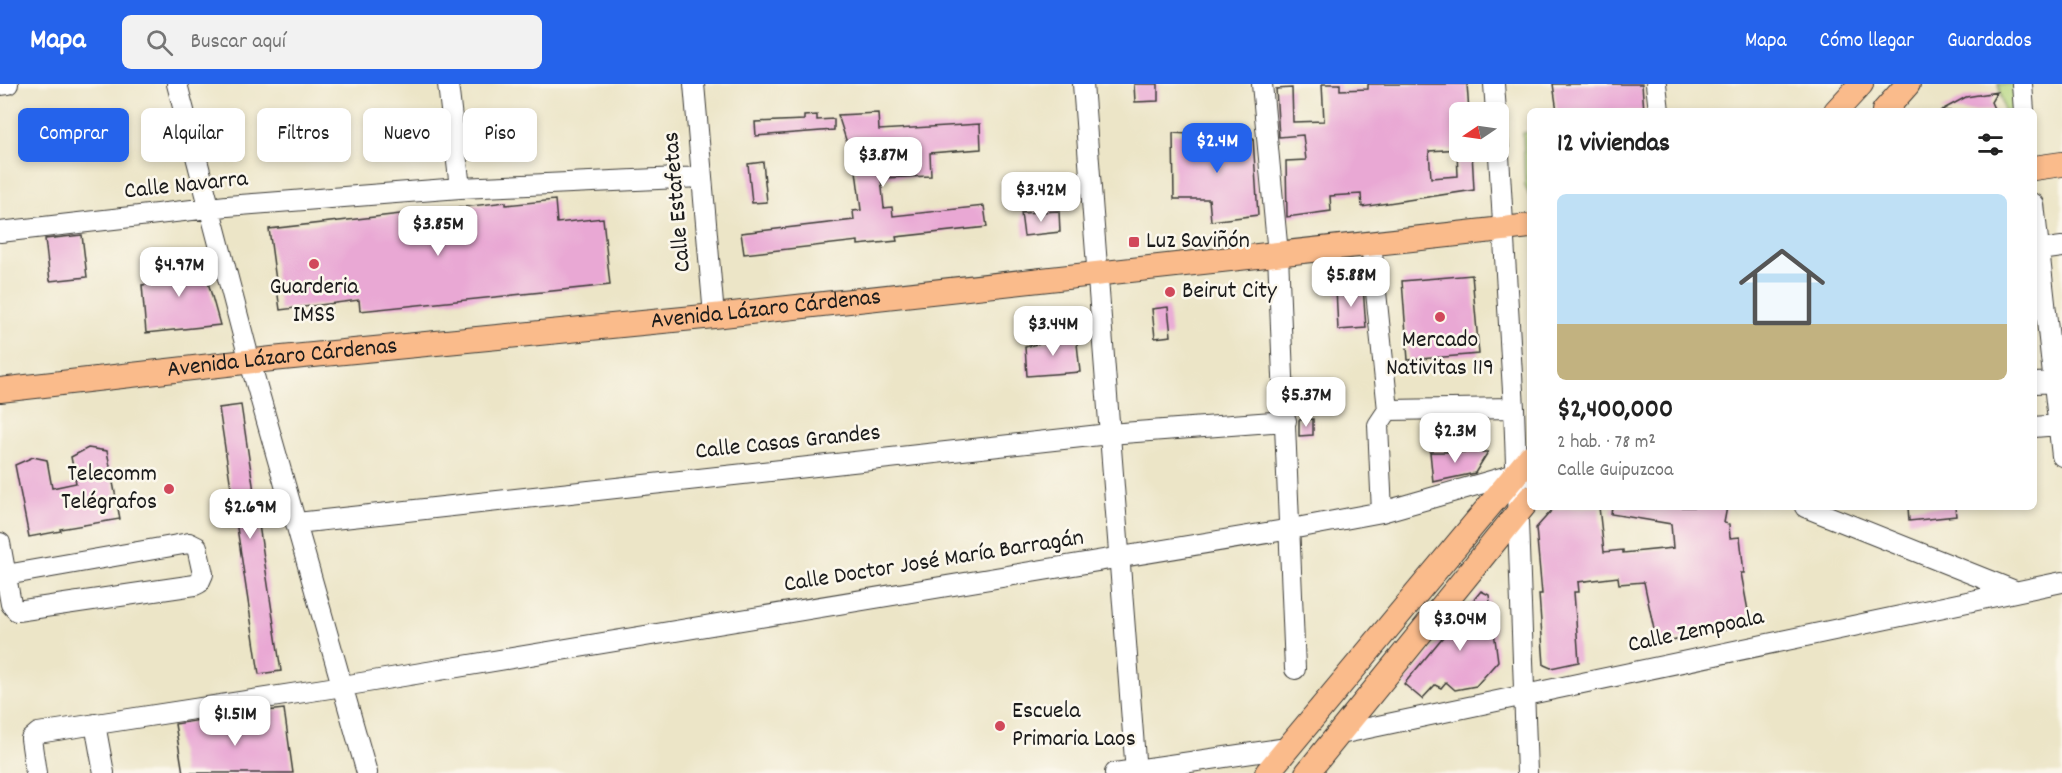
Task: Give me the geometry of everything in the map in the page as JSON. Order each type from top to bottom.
[{"type":"main road","points":[[1839,108],[1861,84]]},
{"type":"main road","points":[[1887,108],[1908,84]]},
{"type":"main road","points":[[2037,168],[2062,164]]},
{"type":"main road","name":"Avenida Lázaro Cárdenas","points":[[0,390],[250,362],[714,316],[1527,226]]},
{"type":"main road","points":[[1267,773],[1525,469]]},
{"type":"main road","points":[[1307,773],[1523,506]]},
{"type":"street","points":[[0,85],[8,84]]},
{"type":"street","points":[[177,84],[250,362],[368,773]]},
{"type":"street","points":[[448,84],[460,188]]},
{"type":"street","name":"Calle Estafetas","points":[[694,84],[714,316]]},
{"type":"street","points":[[1083,84],[1136,771]]},
{"type":"street","points":[[1262,84],[1278,254],[1295,669]]},
{"type":"street","points":[[1494,84],[1495,102]]},
{"type":"street","points":[[1656,84],[1659,108]]},
{"type":"street","points":[[2022,84],[2024,108]]},
{"type":"street","points":[[1500,162],[1506,228],[1514,408],[1525,469],[1522,695],[1527,773]]},
{"type":"street","name":"Calle Navarra","points":[[0,232],[209,208],[460,188],[701,177]]},
{"type":"street","points":[[2037,227],[2058,382],[2062,456]]},
{"type":"street","points":[[1371,243],[1388,410],[1378,424],[1382,512]]},
{"type":"street","points":[[2040,250],[2062,247]]},
{"type":"street","points":[[2037,383],[2058,382]]},
{"type":"street","points":[[1388,410],[1514,408]]},
{"type":"street","name":"Calle Casas Grandes","points":[[297,523],[1109,434],[1286,421]]},
{"type":"street","points":[[2037,428],[2059,425]]},
{"type":"street","name":"Calle Doctor José María Barragán","points":[[36,773],[31,744],[34,735],[1291,529],[1382,512],[1525,469]]},
{"type":"street","points":[[1817,510],[2015,591]]},
{"type":"street","points":[[0,543],[11,604],[13,609],[22,612],[195,585],[199,583],[203,574],[197,547],[189,543],[6,575]]},
{"type":"street","name":"Calle Zempoala","points":[[1340,734],[2062,582]]},
{"type":"street","points":[[95,724],[104,773]]},
{"type":"street","points":[[1115,773],[1287,748]]},
{"type":"green space","points":[[1998,84],[2015,84],[2019,108],[2003,108]]},
{"type":"green space","points":[[1527,132],[1527,190],[1525,186],[1523,133]]},
{"type":"building","points":[[1134,84],[1158,84],[1158,101],[1135,102]]},
{"type":"building","points":[[1322,84],[1340,84],[1340,90],[1368,89],[1368,84],[1467,84],[1468,102],[1449,102],[1449,150],[1429,151],[1431,178],[1458,176],[1457,162],[1473,162],[1474,190],[1362,207],[1361,194],[1330,196],[1331,211],[1287,217],[1286,161],[1306,160],[1303,135],[1279,137],[1276,89],[1292,88],[1293,122],[1324,121]]},
{"type":"building","points":[[1553,84],[1642,84],[1644,108],[1557,108]]},
{"type":"building","points":[[1997,92],[1991,102],[1994,108],[1946,108],[1966,97]]},
{"type":"building","points":[[878,113],[879,130],[980,124],[981,149],[930,153],[931,176],[881,178],[884,208],[892,207],[893,216],[984,206],[987,227],[896,237],[897,241],[858,245],[858,241],[744,254],[741,233],[854,220],[853,211],[861,210],[856,171],[838,115]]},
{"type":"building","points":[[817,115],[817,120],[834,119],[834,130],[756,136],[755,122],[804,120],[804,116]]},
{"type":"building","points":[[1173,133],[1253,138],[1258,215],[1211,221],[1209,199],[1174,199]]},
{"type":"building","points":[[763,162],[767,202],[752,203],[748,164]]},
{"type":"building","points":[[555,200],[557,223],[603,218],[610,285],[360,311],[359,300],[280,310],[269,229],[506,202],[506,205]]},
{"type":"building","points":[[1059,211],[1060,232],[1024,236],[1021,213]]},
{"type":"building","points":[[82,235],[87,277],[50,281],[45,239]]},
{"type":"building","points":[[201,257],[220,325],[146,333],[142,285],[158,283],[154,263]]},
{"type":"building","name":"Mercado Nativitas 119","points":[[1472,275],[1479,354],[1408,360],[1402,281]]},
{"type":"building","points":[[1363,287],[1366,328],[1338,330],[1336,288]]},
{"type":"building","points":[[1168,307],[1171,336],[1155,338],[1152,309]]},
{"type":"building","points":[[1076,334],[1080,372],[1027,376],[1025,347]]},
{"type":"building","points":[[241,405],[281,671],[259,674],[219,408]]},
{"type":"building","points":[[1313,419],[1313,435],[1299,436],[1299,420]]},
{"type":"building","points":[[88,448],[107,451],[120,519],[60,529],[61,531],[29,537],[15,465],[33,457],[47,460],[52,488],[76,483],[71,457]]},
{"type":"building","points":[[1430,452],[1488,452],[1475,473],[1433,482]]},
{"type":"building","points":[[1552,510],[1599,510],[1604,552],[1623,550],[1623,553],[1673,548],[1671,524],[1611,514],[1612,510],[1726,510],[1724,523],[1729,524],[1730,538],[1740,537],[1744,573],[1741,573],[1749,616],[1743,626],[1657,644],[1644,582],[1619,584],[1618,577],[1578,582],[1579,592],[1574,592],[1579,662],[1551,668],[1544,665],[1539,594],[1542,594],[1536,528]]},
{"type":"building","points":[[1908,510],[1955,510],[1956,516],[1909,521]]},
{"type":"building","points":[[1481,591],[1489,595],[1498,661],[1476,686],[1455,690],[1446,682],[1441,688],[1435,685],[1422,699],[1404,684]]},
{"type":"building","points":[[284,709],[293,773],[183,773],[175,724],[226,716],[228,730],[268,724],[266,711]]},
{"type":"place","name":"Luz Saviñón","points":[[1134,242]]},
{"type":"place","name":"Guarderia IMSS","points":[[314,264]]},
{"type":"place","name":"Beirut City","points":[[1170,292]]},
{"type":"place","name":"Mercado Nativitas 119","points":[[1440,317]]},
{"type":"place","name":"Telecomm Telégrafos","points":[[169,489]]},
{"type":"place","name":"Escuela Primaria Laos","points":[[1000,726]]}]
